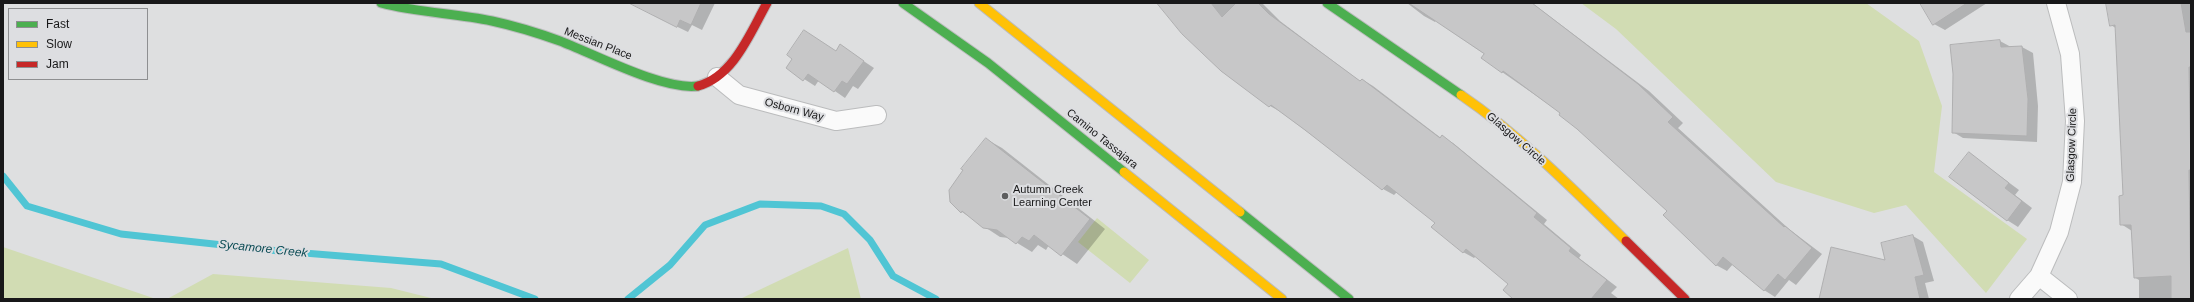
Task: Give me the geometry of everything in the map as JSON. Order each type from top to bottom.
[{"type":"main road","name":"Messian Place","points":[[381,3],[409,11],[492,22],[532,32],[666,84],[684,87],[701,85],[717,77],[736,57],[767,3]]},
{"type":"main road","name":"Camino Tassajara","points":[[903,3],[988,63],[1282,299]]},
{"type":"main road","points":[[978,3],[1349,299]]},
{"type":"main road","name":"Glasgow Circle","points":[[1327,3],[1486,112],[1564,180],[1685,299]]},
{"type":"street","name":"Glasgow Circle","points":[[2019,299],[2038,276],[2059,232],[2072,182],[2075,121],[2070,54],[2056,3]]},
{"type":"street","name":"Osborn Way","points":[[717,77],[739,95],[836,121],[877,115]]},
{"type":"street","points":[[2038,276],[2068,299]]},
{"type":"green space","points":[[1581,3],[1866,3],[1919,41],[1942,106],[1934,172],[2027,239],[1986,293],[1906,205],[1874,213],[1776,182],[1616,29]]},
{"type":"green space","points":[[1097,218],[1149,260],[1130,283],[1078,242]]},
{"type":"green space","points":[[3,247],[156,299],[3,299]]},
{"type":"green space","points":[[848,248],[861,299],[740,299]]},
{"type":"green space","points":[[213,274],[391,288],[435,299],[167,299]]},
{"type":"building","points":[[629,3],[701,3],[691,25],[680,20],[677,27]]},
{"type":"building","points":[[1157,3],[1211,3],[1222,17],[1236,3],[1258,3],[1269,14],[1360,81],[1362,79],[1440,138],[1442,135],[1456,146],[1537,213],[1534,217],[1571,248],[1569,251],[1607,280],[1591,299],[1513,299],[1503,290],[1508,284],[1466,249],[1463,253],[1431,227],[1435,223],[1387,185],[1382,190],[1305,130],[1271,105],[1269,107],[1221,71],[1182,34]]},
{"type":"building","points":[[1409,3],[1532,3],[1638,84],[1673,117],[1668,122],[1784,227],[1785,226],[1812,248],[1785,280],[1778,274],[1764,291],[1723,257],[1716,266],[1663,215],[1667,211],[1577,129],[1559,115],[1560,113],[1503,71],[1502,73],[1481,58],[1484,54]]},
{"type":"building","points":[[1920,3],[1967,3],[1933,25]]},
{"type":"building","points":[[2106,3],[2181,3],[2186,32],[2191,32],[2191,67],[2189,67],[2191,170],[2189,170],[2191,299],[2171,299],[2171,276],[2134,278],[2131,225],[2120,225],[2119,196],[2123,195],[2115,25],[2110,26]]},
{"type":"building","points":[[804,30],[836,51],[840,44],[864,61],[847,84],[842,81],[834,92],[808,74],[803,81],[786,68],[792,59],[787,55]]},
{"type":"building","points":[[2000,40],[2001,47],[2022,46],[2028,99],[2027,136],[1952,133],[1953,74],[1950,45]]},
{"type":"building","name":"Autumn Creek Learning Center","points":[[986,138],[1090,219],[1061,256],[1034,235],[1029,241],[1022,237],[1016,244],[997,230],[983,228],[962,211],[961,213],[950,202],[949,190],[963,170],[961,169]]},
{"type":"building","points":[[1969,152],[2009,183],[2005,188],[2022,201],[2007,221],[1949,177]]},
{"type":"building","points":[[1913,235],[1924,275],[1915,277],[1920,299],[1819,299],[1831,247],[1885,260],[1881,243]]},
{"type":"waterway","name":"Sycamore Creek","points":[[3,176],[27,206],[121,234],[279,251],[441,264],[535,299]]},
{"type":"waterway","name":"Sycamore Creek","points":[[628,299],[670,265],[705,225],[760,204],[821,206],[844,214],[870,240],[893,276],[936,299]]},
{"type":"traffic: fast","points":[[381,3],[409,9],[478,18],[509,25],[560,41],[648,77],[667,83],[684,86],[698,86]]},
{"type":"traffic: fast","points":[[903,3],[988,63],[1124,172]]},
{"type":"traffic: fast","points":[[1327,3],[1461,95]]},
{"type":"traffic: fast","points":[[1240,212],[1349,299]]},
{"type":"traffic: slow","points":[[979,3],[1240,212]]},
{"type":"traffic: slow","points":[[1461,95],[1526,146],[1567,183],[1626,241]]},
{"type":"traffic: slow","points":[[1124,172],[1282,299]]},
{"type":"traffic: jam","points":[[698,86],[711,81],[722,73],[731,63],[740,52],[767,3]]},
{"type":"traffic: jam","points":[[1626,241],[1685,299]]},
{"type":"place","name":"Autumn Creek Learning Center","points":[[1005,196]]}]
